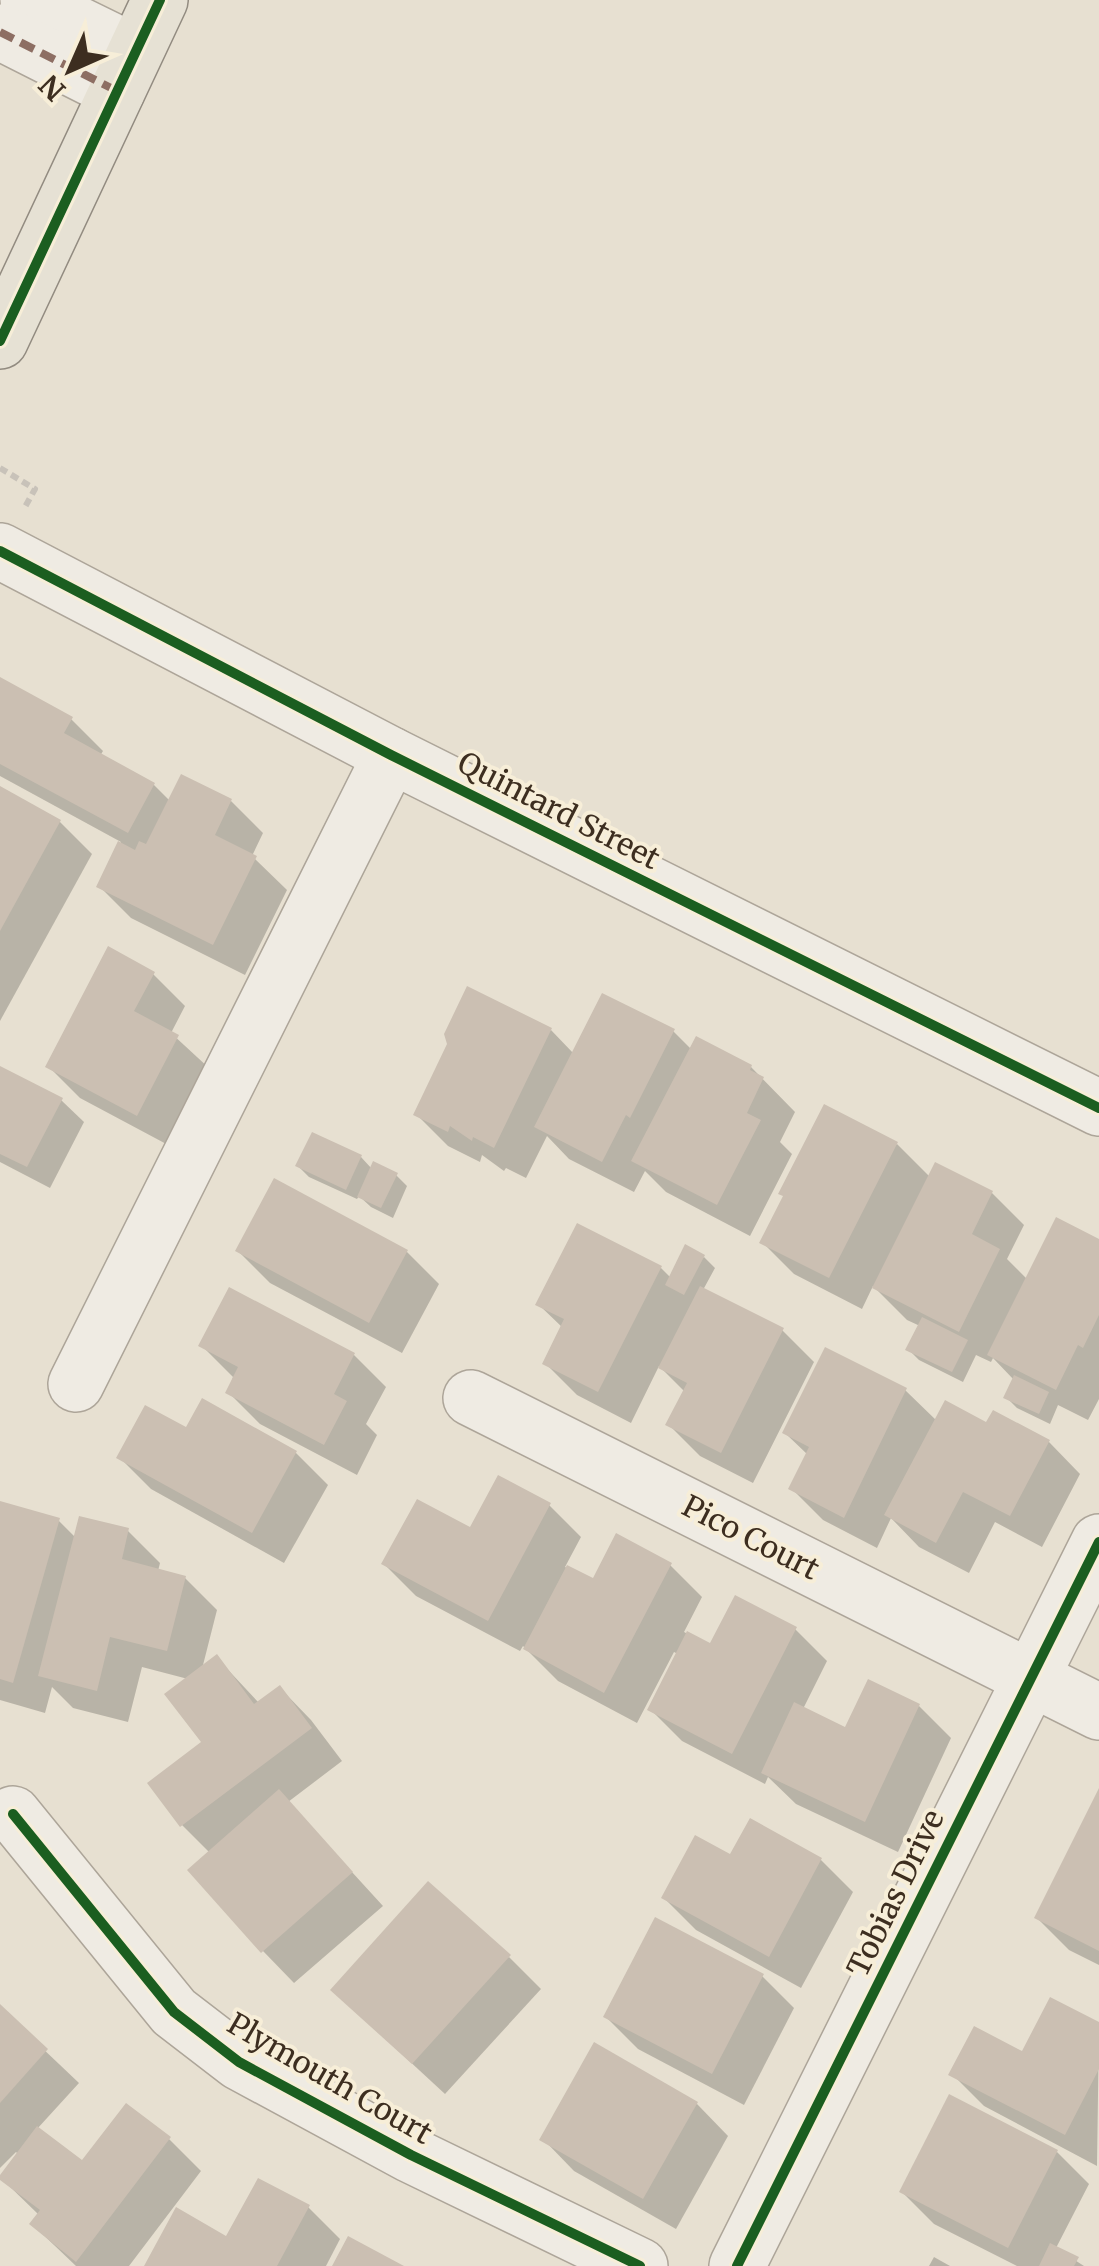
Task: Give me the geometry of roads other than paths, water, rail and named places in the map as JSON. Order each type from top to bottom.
[{"type":"main road","points":[[0,341],[160,0]]},
{"type":"street","points":[[28,0],[126,71]]},
{"type":"street","points":[[0,32],[126,71]]},
{"type":"street","name":"Quintard Street","points":[[0,551],[391,755],[1099,1108]]},
{"type":"street","points":[[76,1384],[391,755]]},
{"type":"street","name":"Pico Court","points":[[471,1398],[1099,1712]]},
{"type":"street","name":"Tobias Drive","points":[[737,2266],[1099,1542]]},
{"type":"street","name":"Plymouth Court","points":[[13,1814],[174,2012],[239,2062],[411,2155],[640,2266]]}]
